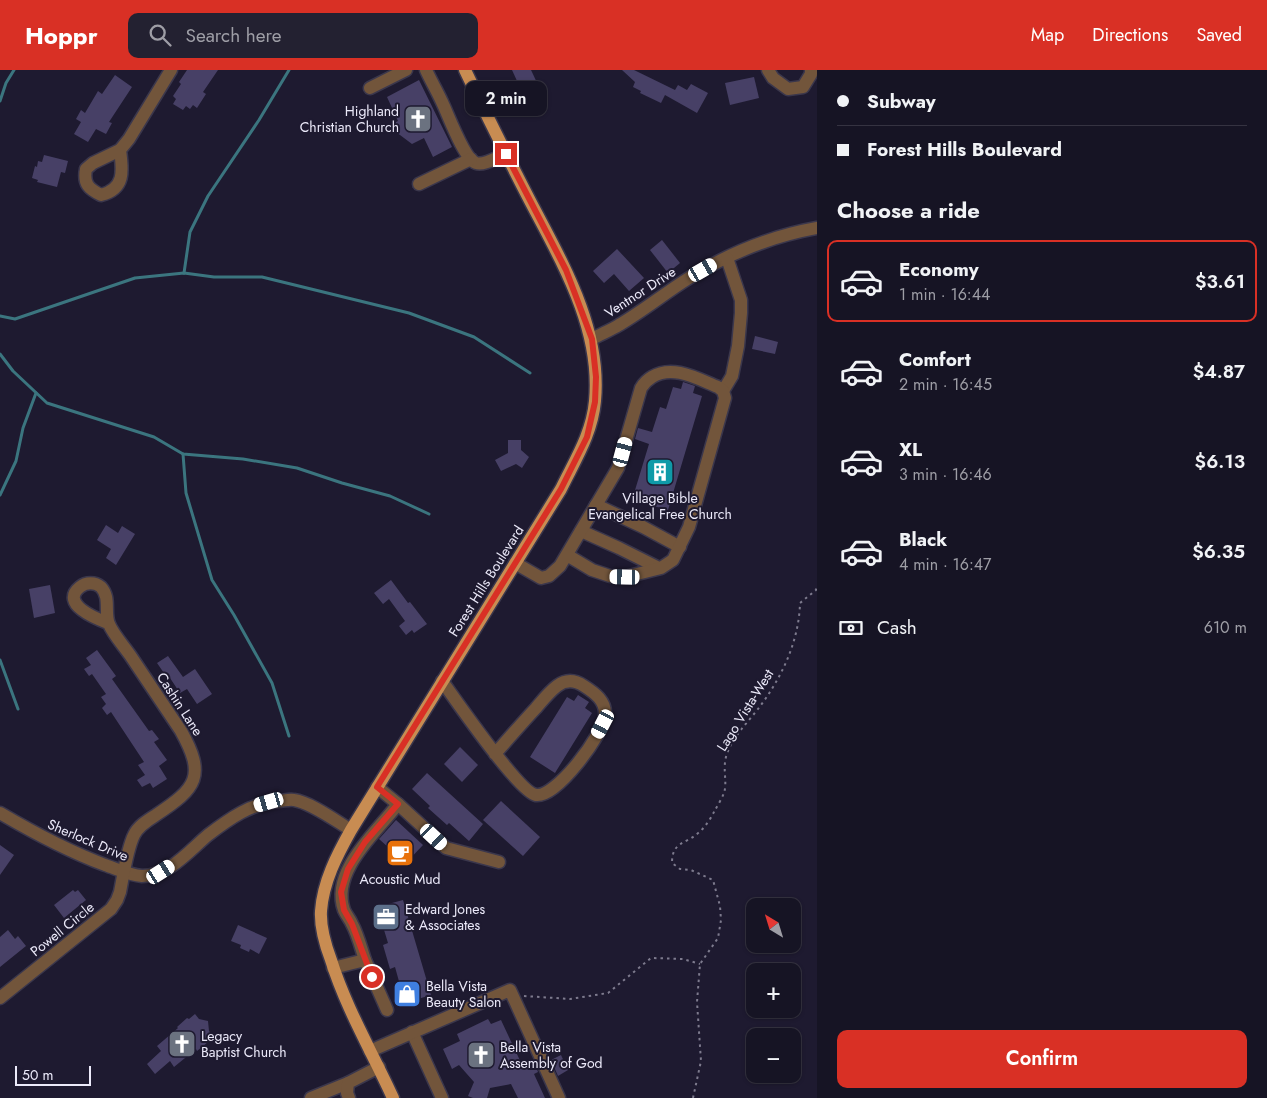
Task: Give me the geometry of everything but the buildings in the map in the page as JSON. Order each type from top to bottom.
[{"type":"main road","name":"Forest Hills Boulevard","points":[[393,1098],[339,984],[324,940],[321,912],[326,883],[351,830],[561,489],[587,437],[595,402],[596,377],[592,339],[566,270],[465,70]]},
{"type":"street","points":[[120,150],[129,139],[171,70]]},
{"type":"street","points":[[370,88],[406,70]]},
{"type":"street","points":[[426,70],[470,159],[481,164],[506,154]]},
{"type":"street","points":[[768,70],[773,78],[788,89],[803,87],[811,74],[811,70]]},
{"type":"street","points":[[419,184],[470,159]]},
{"type":"street","name":"Ventnor Drive","points":[[592,339],[619,326],[689,278],[727,258],[791,232],[817,228]]},
{"type":"street","points":[[567,555],[592,570],[610,576],[625,577],[659,568],[673,560],[689,527],[724,398],[723,391],[732,376],[738,346],[741,300],[727,258]]},
{"type":"street","points":[[515,563],[541,578],[553,573],[567,555],[618,468],[641,388],[646,381],[657,374],[672,371],[718,387],[723,391]]},
{"type":"street","points":[[596,505],[680,547]]},
{"type":"street","points":[[581,531],[659,568]]},
{"type":"street","name":"Cashin Lane","points":[[108,623],[181,731],[192,750],[196,773],[186,793],[145,822],[134,834],[124,872]]},
{"type":"street","points":[[442,681],[495,754],[526,789],[535,795],[558,785],[592,746],[606,714],[602,701],[594,692],[577,682],[568,681],[562,683],[556,686],[495,754]]},
{"type":"street","points":[[377,787],[446,848],[499,862]]},
{"type":"street","name":"Sherlock Drive","points":[[0,813],[80,856],[124,872],[142,876],[161,872],[237,815],[252,807],[269,802],[294,800],[318,810],[351,830]]},
{"type":"street","points":[[386,1010],[352,924],[344,910],[341,892],[348,869],[365,842],[398,804]]},
{"type":"street","name":"Powell Circle","points":[[0,998],[111,909],[120,892],[124,872]]},
{"type":"street","points":[[333,968],[365,960]]},
{"type":"street","points":[[370,1051],[510,990],[559,1098]]},
{"type":"street","points":[[412,1032],[442,1098]]},
{"type":"street","points":[[311,1098],[348,1083],[379,1067]]},
{"type":"street","points":[[348,1083],[346,1093],[349,1098]]},
{"type":"path","name":"Lago Vista-West","points":[[700,964],[718,938],[721,920],[720,906],[713,880],[691,870],[680,869],[672,864],[672,855],[681,842],[696,835],[704,827],[715,811],[725,792],[724,767],[728,752],[740,731],[773,688],[793,647],[800,618],[800,603],[816,590],[817,585]]},
{"type":"path","points":[[512,995],[570,999],[608,993],[651,958],[683,959],[700,964],[697,1002],[701,1061],[693,1098]]},
{"type":"waterway","points":[[0,101],[6,83],[14,70]]},
{"type":"waterway","points":[[184,273],[190,232],[208,196],[259,120],[289,70]]},
{"type":"waterway","points":[[0,316],[15,319],[135,278],[184,273],[214,277],[262,277],[409,313],[474,337],[530,373]]},
{"type":"waterway","points":[[0,354],[13,371],[47,403],[154,437],[183,454],[243,459],[297,468],[390,496],[429,514]]},
{"type":"waterway","points":[[0,495],[16,461],[23,428],[36,393]]},
{"type":"waterway","points":[[183,454],[186,493],[212,580],[272,683],[289,736]]},
{"type":"waterway","points":[[0,660],[18,709]]},
{"type":"place","name":"Highland Christian Church","points":[[418,119]]},
{"type":"place","name":"Village Bible Evangelical Free Church","points":[[660,472]]},
{"type":"place","name":"Acoustic Mud","points":[[400,853]]},
{"type":"place","name":"Edward Jones & Associates","points":[[386,917]]},
{"type":"place","name":"Bella Vista Beauty Salon","points":[[407,994]]},
{"type":"place","name":"Legacy Baptist Church","points":[[182,1044]]},
{"type":"place","name":"Bella Vista Assembly of God","points":[[481,1055]]},
{"type":"route","points":[[372,977],[352,924],[344,910],[341,892],[348,869],[365,842],[398,804],[377,787],[561,489],[587,437],[595,402],[596,377],[592,339],[566,270],[506,154]]}]
